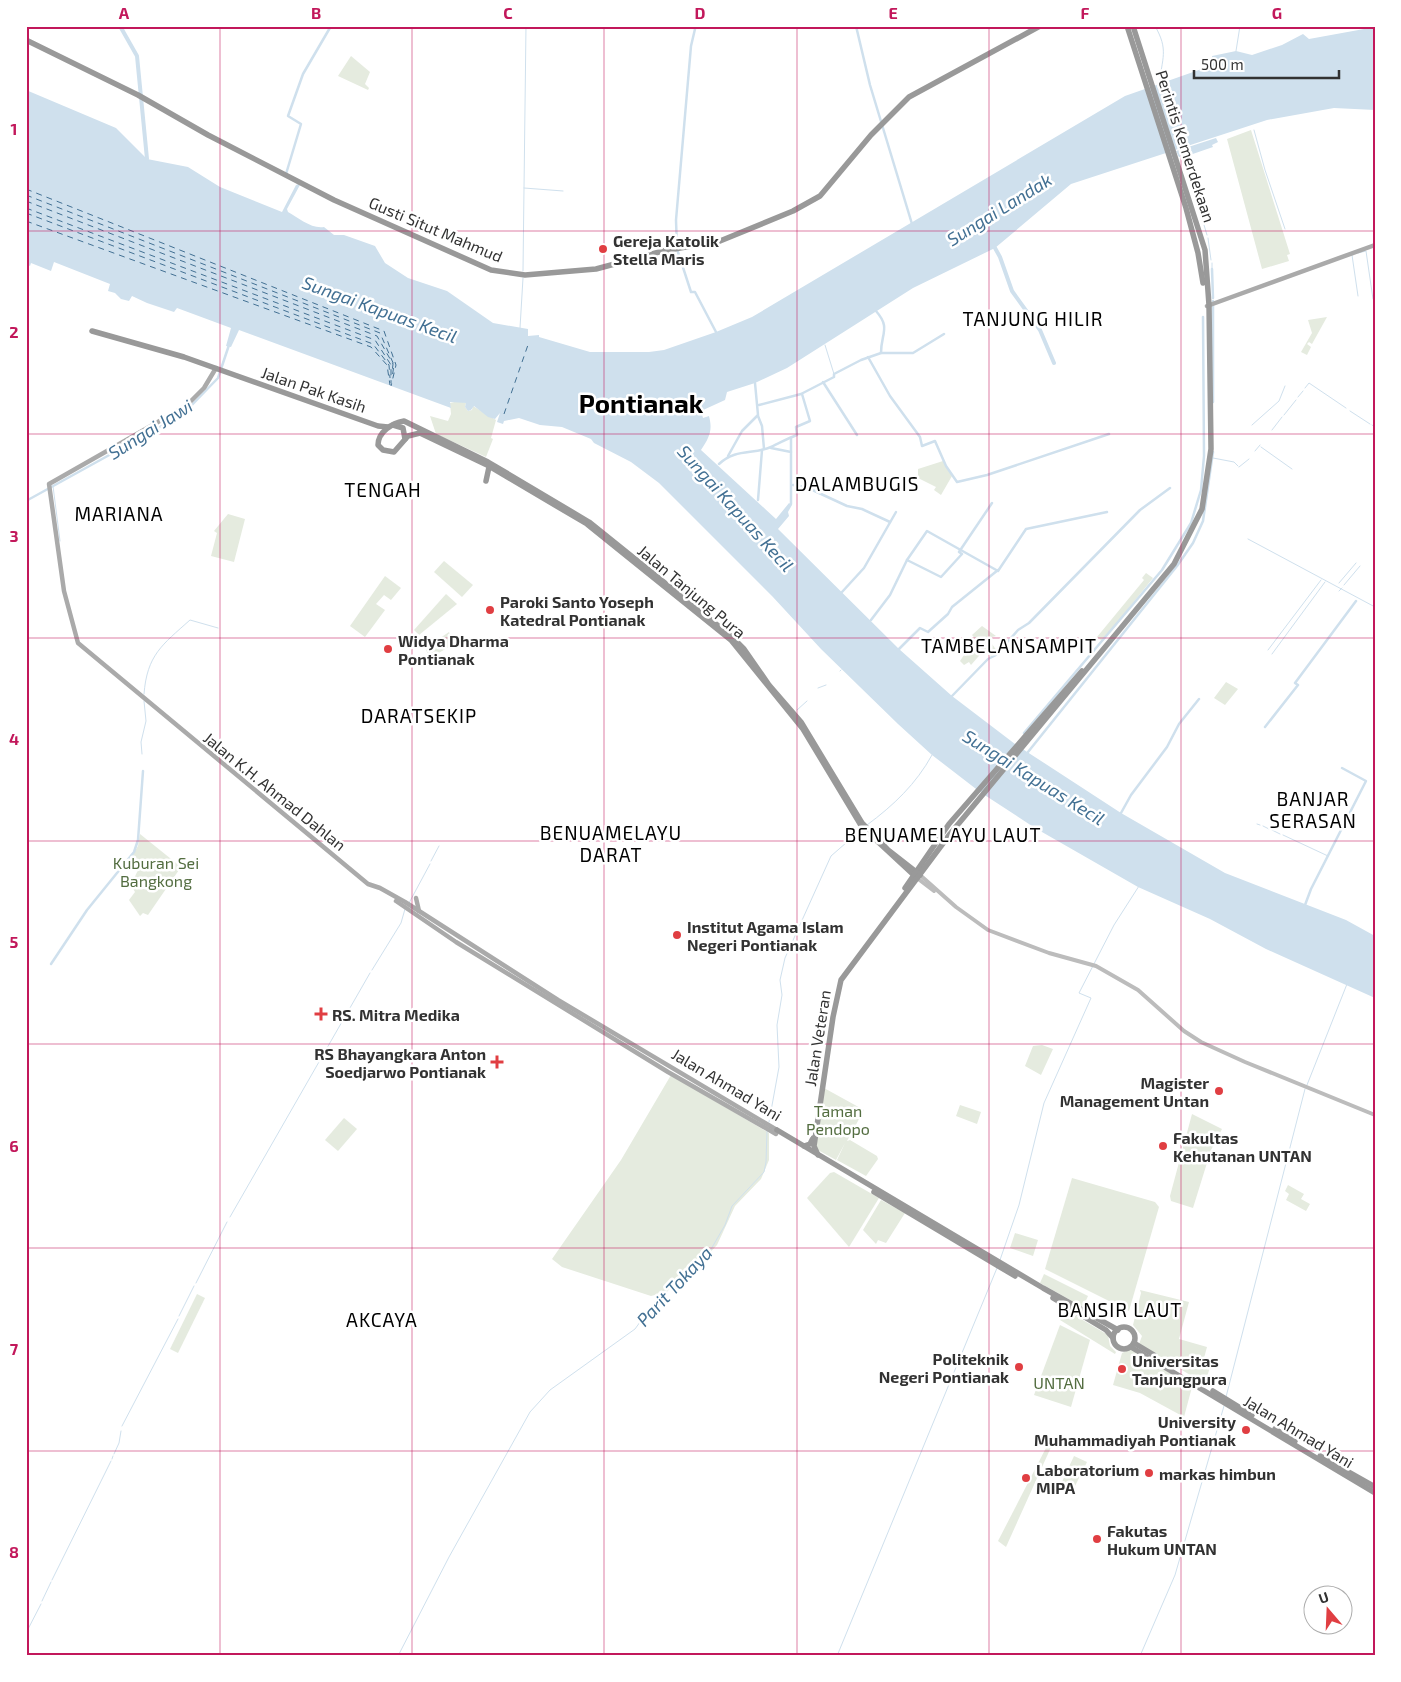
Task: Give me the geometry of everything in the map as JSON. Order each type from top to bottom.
[{"type":"highway","name":"Gusti Situt Mahmud","points":[[26,40],[139,96],[301,184],[491,270],[521,275],[596,269],[677,248],[726,240],[813,200],[824,192],[882,123],[909,97],[1040,26]]},
{"type":"highway","points":[[1127,26],[1138,52]]},
{"type":"highway","name":"Perintis Kemerdekaan","points":[[1133,26],[1138,52],[1205,250],[1210,304]]},
{"type":"highway","points":[[917,875],[949,824],[1168,570],[1198,518],[1209,449],[1208,335],[1210,304],[1179,176]]},
{"type":"highway","points":[[92,331],[207,364],[222,371],[157,350],[100,335],[92,331]]},
{"type":"highway","name":"Jalan Pak Kasih","points":[[222,371],[371,426],[378,429],[381,435]]},
{"type":"highway","name":"Jalan Pak Kasih","points":[[252,383],[375,425],[392,426],[404,421],[418,431]]},
{"type":"highway","points":[[405,439],[406,434],[403,428],[392,426],[381,435],[378,440],[379,447],[389,452],[394,452],[405,439],[418,431]]},
{"type":"highway","name":"Jalan Tanjung Pura","points":[[418,431],[486,464],[591,523],[699,612],[738,647],[803,729],[866,830],[917,875]]},
{"type":"highway","points":[[486,464],[486,481]]},
{"type":"highway","points":[[917,875],[1062,694]]},
{"type":"highway","name":"Jalan Veteran","points":[[818,1155],[814,1147],[816,1123],[837,984],[917,875]]},
{"type":"highway","name":"Jalan Veteran","points":[[804,1146],[812,1141],[816,1123]]},
{"type":"highway","name":"Jalan Ahmad Yani","points":[[777,1132],[804,1146],[1108,1329]]},
{"type":"highway","name":"Jalan Ahmad Yani","points":[[777,1132],[998,1263]]},
{"type":"highway","points":[[1108,1329],[1130,1329],[1134,1334],[1133,1345],[1120,1349],[1115,1344],[1108,1329]]},
{"type":"highway","points":[[1113,1338],[1118,1330]]},
{"type":"highway","name":"Jalan Ahmad Yani","points":[[1133,1345],[1375,1492]]},
{"type":"highway","name":"Jalan Ahmad Yani","points":[[1361,1482],[1375,1487]]},
{"type":"main road","points":[[1210,304],[1375,245]]},
{"type":"main road","points":[[1208,297],[1221,300]]},
{"type":"main road","name":"Jalan K.H. Ahmad Dahlan","points":[[222,371],[190,403],[50,486],[64,591],[75,640],[147,702],[360,877],[409,908]]},
{"type":"main road","points":[[917,875],[988,930],[1049,953],[1090,964],[1138,990],[1188,1035],[1220,1052],[1375,1115]]},
{"type":"main road","points":[[416,898],[420,912]]},
{"type":"main road","name":"Jalan Ahmad Yani","points":[[409,908],[420,912],[467,946]]},
{"type":"main road","name":"Jalan Ahmad Yani","points":[[409,908],[467,946],[606,1031],[777,1132]]},
{"type":"green space","points":[[351,56],[370,72],[365,84],[369,88],[368,90],[338,76]]},
{"type":"green space","points":[[1251,130],[1290,254],[1287,255],[1289,261],[1262,269],[1227,139]]},
{"type":"green space","points":[[1327,317],[1312,344],[1309,342],[1307,344],[1311,347],[1307,355],[1301,352],[1312,333],[1308,320]]},
{"type":"green space","points":[[459,401],[466,403],[465,407],[468,411],[472,410],[473,406],[496,420],[491,438],[493,439],[486,457],[436,434],[430,416],[448,421],[451,414],[450,403]]},
{"type":"green space","points":[[943,461],[952,476],[941,495],[934,490],[936,487],[918,478],[918,469]]},
{"type":"green space","points":[[228,514],[245,519],[234,562],[211,556],[217,533],[214,531]]},
{"type":"green space","points":[[444,561],[473,585],[462,597],[434,572]]},
{"type":"green space","points":[[1146,573],[1153,578],[1102,641],[1097,637],[1144,580],[1142,578]]},
{"type":"green space","points":[[385,576],[401,588],[391,600],[384,595],[376,604],[385,610],[365,637],[350,626]]},
{"type":"green space","points":[[446,594],[457,604],[419,635],[414,630]]},
{"type":"green space","points":[[982,626],[996,636],[992,637],[992,644],[997,651],[991,656],[985,649],[971,665],[969,662],[964,665],[960,661],[978,642],[972,635]]},
{"type":"green space","points":[[449,632],[454,644],[430,658],[425,648]]},
{"type":"green space","points":[[1226,682],[1238,689],[1225,705],[1214,698]]},
{"type":"green space","name":"Kuburan Sei Bangkong","points":[[140,834],[181,867],[148,915],[143,913],[140,916],[129,900],[135,892],[131,885],[138,870],[129,861],[138,846]]},
{"type":"green space","points":[[1042,1045],[1053,1049],[1041,1075],[1025,1066],[1033,1046]]},
{"type":"green space","points":[[671,1075],[769,1133],[769,1160],[761,1179],[735,1206],[717,1245],[704,1259],[677,1280],[661,1299],[655,1295],[651,1296],[562,1267],[552,1259],[621,1160]]},
{"type":"green space","name":"Taman Pendopo","points":[[824,1088],[864,1110],[847,1141],[850,1140],[877,1156],[878,1159],[866,1176],[837,1160],[845,1143],[836,1160],[816,1149]]},
{"type":"green space","points":[[960,1105],[981,1112],[977,1124],[956,1116]]},
{"type":"green space","points":[[1192,1114],[1222,1129],[1211,1150],[1193,1208],[1171,1201],[1170,1196]]},
{"type":"green space","points":[[344,1118],[357,1129],[338,1151],[325,1140]]},
{"type":"green space","points":[[834,1172],[879,1198],[849,1247],[807,1198],[830,1173]]},
{"type":"green space","points":[[1072,1178],[1155,1202],[1159,1207],[1129,1311],[1045,1269]]},
{"type":"green space","points":[[1288,1185],[1304,1194],[1301,1199],[1310,1204],[1306,1211],[1286,1200],[1289,1194],[1285,1191]]},
{"type":"green space","points":[[881,1200],[905,1213],[886,1243],[878,1240],[876,1244],[863,1230]]},
{"type":"green space","points":[[1015,1233],[1038,1240],[1033,1256],[1010,1248]]},
{"type":"green space","points":[[1044,1274],[1088,1296],[1083,1307],[1040,1283]]},
{"type":"green space","points":[[1140,1290],[1189,1302],[1179,1339],[1207,1347],[1204,1358],[1212,1360],[1205,1384],[1139,1344],[1142,1336],[1133,1325],[1141,1293]]},
{"type":"green space","points":[[197,1294],[205,1298],[178,1353],[170,1349]]},
{"type":"green space","points":[[1066,1310],[1108,1335],[1110,1346],[1116,1352],[1115,1354],[1060,1320]]},
{"type":"green space","name":"UNTAN","points":[[1060,1325],[1090,1340],[1071,1407],[1034,1395]]},
{"type":"green space","points":[[1131,1349],[1192,1387],[1184,1417],[1140,1393],[1113,1385],[1122,1353]]},
{"type":"green space","points":[[1048,1444],[1052,1445],[1006,1547],[998,1541]]},
{"type":"green space","points":[[1074,1456],[1087,1462],[1072,1492],[1060,1486]]},
{"type":"water","points":[[1375,27],[1375,110],[1334,108],[1267,120],[1071,184],[995,248],[913,288],[787,368],[755,383],[727,392],[725,400],[701,411],[703,418],[709,416],[711,426],[708,438],[701,450],[776,519],[789,503],[792,505],[788,512],[789,516],[778,529],[899,649],[952,696],[1015,744],[1121,813],[1225,873],[1346,920],[1375,936],[1375,998],[1266,949],[1210,919],[1138,887],[1035,828],[980,792],[932,755],[898,724],[821,649],[772,596],[659,483],[631,462],[594,443],[591,439],[562,427],[540,425],[519,418],[504,421],[503,424],[497,422],[500,413],[495,419],[488,417],[474,406],[468,411],[465,407],[466,403],[450,402],[451,408],[239,330],[231,347],[226,346],[231,328],[177,308],[174,312],[132,296],[129,301],[121,299],[115,293],[108,291],[110,284],[54,262],[51,271],[31,263],[30,266],[26,264],[26,90],[116,128],[147,159],[188,167],[220,187],[282,212],[296,185],[301,183],[287,209],[288,212],[310,225],[324,227],[334,235],[344,235],[375,246],[385,263],[408,278],[447,291],[493,323],[528,329],[528,336],[539,335],[539,337],[590,352],[649,352],[664,350],[752,317],[1125,96],[1213,65],[1212,56],[1236,51],[1252,55],[1282,45],[1303,34],[1309,39]]},
{"type":"water","points":[[1216,138],[1218,142],[1212,145],[1213,147],[1184,157],[1179,157],[1176,151]]},
{"type":"waterway","points":[[120,26],[137,56],[147,159]]},
{"type":"waterway","points":[[286,174],[301,124],[288,116],[303,74],[331,26]]},
{"type":"waterway","points":[[523,271],[526,26]]},
{"type":"waterway","points":[[856,26],[870,85],[912,224]]},
{"type":"waterway","points":[[1155,26],[1163,48],[1159,85]]},
{"type":"waterway","points":[[1236,51],[1240,26]]},
{"type":"waterway","points":[[695,29],[691,46],[676,220],[677,249],[691,292],[695,292],[716,332]]},
{"type":"waterway","points":[[1254,130],[1285,229]]},
{"type":"waterway","points":[[1185,159],[1189,175]]},
{"type":"waterway","points":[[1190,178],[1207,235]]},
{"type":"waterway","points":[[524,188],[563,191]]},
{"type":"waterway","points":[[1208,238],[1211,260]]},
{"type":"waterway","points":[[995,248],[1012,291],[1040,330],[1054,363]]},
{"type":"waterway","points":[[1358,253],[1366,251],[1373,299]]},
{"type":"waterway","points":[[1352,255],[1358,296]]},
{"type":"waterway","points":[[1212,263],[1212,269]]},
{"type":"waterway","points":[[1212,269],[1213,298]]},
{"type":"waterway","points":[[520,328],[523,278]]},
{"type":"waterway","points":[[1213,301],[1213,402]]},
{"type":"waterway","points":[[876,311],[881,317],[884,326],[881,353]]},
{"type":"waterway","points":[[1024,733],[1162,570],[1191,523],[1201,490],[1204,456],[1203,317]]},
{"type":"waterway","points":[[759,405],[801,394],[861,360],[881,353],[913,353],[944,334]]},
{"type":"waterway","name":"Sungai Jawi","points":[[26,501],[160,427],[187,410],[218,378],[229,345]]},
{"type":"waterway","points":[[825,345],[834,374]]},
{"type":"waterway","points":[[868,357],[890,396],[920,437],[922,446],[935,441],[946,466],[957,482],[987,475],[1109,434]]},
{"type":"waterway","points":[[823,382],[857,435]]},
{"type":"waterway","points":[[728,456],[742,431],[758,415],[755,383]]},
{"type":"waterway","points":[[1305,388],[1309,383],[1346,408]]},
{"type":"waterway","points":[[1252,425],[1279,401],[1285,386]]},
{"type":"waterway","points":[[1298,397],[1303,391]]},
{"type":"waterway","name":"Sungai Kapuas Kecil","points":[[719,464],[732,456],[771,447],[797,435],[796,427],[810,421],[802,394]]},
{"type":"waterway","points":[[1284,415],[1296,400]]},
{"type":"waterway","points":[[1350,411],[1370,424]]},
{"type":"waterway","points":[[758,416],[762,426],[764,449]]},
{"type":"waterway","points":[[1272,430],[1282,417]]},
{"type":"waterway","points":[[791,438],[791,452]]},
{"type":"waterway","points":[[1255,451],[1260,445]]},
{"type":"waterway","points":[[1261,447],[1292,469]]},
{"type":"waterway","points":[[771,448],[791,452],[791,504]]},
{"type":"waterway","points":[[758,500],[762,450]]},
{"type":"waterway","name":"Sungai Kapuas Kecil","points":[[1028,752],[1177,566],[1193,543],[1203,521],[1213,452]]},
{"type":"waterway","points":[[1213,458],[1234,462],[1238,466]]},
{"type":"waterway","points":[[1239,467],[1249,459]]},
{"type":"waterway","points":[[793,485],[806,487],[847,506],[862,509],[890,522]]},
{"type":"waterway","points":[[53,486],[60,541]]},
{"type":"waterway","points":[[952,696],[988,659],[996,655],[1018,630],[1029,623],[1140,510],[1170,488]]},
{"type":"waterway","points":[[871,620],[890,595],[907,560],[941,577],[962,554],[959,552],[992,503]]},
{"type":"waterway","points":[[842,592],[864,568],[896,512]]},
{"type":"waterway","points":[[907,560],[927,531],[998,571],[1026,529],[1107,512]]},
{"type":"waterway","points":[[1248,539],[1375,607]]},
{"type":"waterway","points":[[1339,583],[1356,563]]},
{"type":"waterway","points":[[1344,585],[1360,566]]},
{"type":"waterway","points":[[899,649],[920,628],[928,632],[948,614],[952,607],[998,570]]},
{"type":"waterway","points":[[1268,650],[1321,580]]},
{"type":"waterway","points":[[1272,654],[1325,582]]},
{"type":"waterway","points":[[1339,591],[1342,588]]},
{"type":"waterway","points":[[1265,727],[1298,685],[1295,683],[1356,601]]},
{"type":"waterway","points":[[144,694],[152,660],[164,644],[190,620],[218,628]]},
{"type":"waterway","points":[[818,688],[826,685]]},
{"type":"waterway","points":[[1121,813],[1131,795],[1167,747],[1179,724],[1199,699]]},
{"type":"waterway","points":[[142,754],[141,742],[146,721],[144,701]]},
{"type":"waterway","points":[[797,710],[807,701]]},
{"type":"waterway","name":"Parit Tokaya","points":[[867,825],[904,793],[926,766],[932,755]]},
{"type":"waterway","points":[[1305,905],[1311,889],[1366,781],[1342,768]]},
{"type":"waterway","points":[[51,964],[87,910],[134,852],[138,840],[143,771]]},
{"type":"waterway","points":[[1263,826],[1269,829]]},
{"type":"waterway","name":"Parit Tokaya","points":[[769,1122],[779,1067],[777,1025],[782,995],[780,980],[785,958],[831,856],[862,829]]},
{"type":"waterway","points":[[1272,830],[1280,834]]},
{"type":"waterway","points":[[1283,835],[1328,856]]},
{"type":"waterway","points":[[431,861],[439,846]]},
{"type":"waterway","points":[[409,903],[430,864]]},
{"type":"waterway","points":[[1000,1260],[1019,1205],[1044,1103],[1091,998],[1079,993],[1114,925],[1139,886]]},
{"type":"waterway","points":[[372,970],[401,923],[405,909]]},
{"type":"waterway","points":[[230,1217],[370,973]]},
{"type":"waterway","points":[[1307,1085],[1347,984]]},
{"type":"waterway","points":[[1226,1397],[1305,1089]]},
{"type":"waterway","name":"Parit Tokaya","points":[[398,1656],[449,1557],[530,1412],[550,1390],[635,1329],[656,1300],[675,1280],[710,1251],[725,1225],[732,1206],[764,1172],[767,1131]]},
{"type":"waterway","points":[[196,1283],[227,1222]]},
{"type":"waterway","points":[[837,1656],[997,1268]]},
{"type":"waterway","points":[[179,1316],[194,1286]]},
{"type":"waterway","points":[[122,1426],[178,1319]]},
{"type":"waterway","points":[[1140,1656],[1175,1575],[1224,1406]]},
{"type":"waterway","points":[[114,1454],[119,1443],[121,1431]]},
{"type":"waterway","points":[[52,1580],[111,1461]]},
{"type":"waterway","points":[[42,1601],[51,1582]]},
{"type":"waterway","points":[[26,1633],[41,1604]]},
{"type":"ferry route","points":[[26,189],[384,331],[396,365],[391,386]]},
{"type":"ferry route","points":[[26,195],[380,333],[394,365],[392,378]]},
{"type":"ferry route","points":[[26,201],[377,336],[393,364],[392,373]]},
{"type":"ferry route","points":[[26,208],[375,340],[391,365],[391,383]]},
{"type":"ferry route","points":[[26,213],[373,344],[389,365],[390,378]]},
{"type":"ferry route","points":[[26,221],[371,347],[387,365],[390,385]]},
{"type":"ferry route","points":[[504,414],[529,342]]},
{"type":"place","name":"Gereja Katolik Stella Maris","points":[[603,249]]},
{"type":"place","name":"Paroki Santo Yoseph Katedral Pontianak","points":[[490,610]]},
{"type":"place","name":"Widya Dharma Pontianak","points":[[388,649]]},
{"type":"place","name":"Institut Agama Islam Negeri Pontianak","points":[[677,935]]},
{"type":"place","name":"RS. Mitra Medika","points":[[321,1014]]},
{"type":"place","name":"RS Bhayangkara Anton Soedjarwo Pontianak","points":[[497,1062]]},
{"type":"place","name":"Magister Management Untan","points":[[1219,1091]]},
{"type":"place","name":"Fakultas Kehutanan UNTAN","points":[[1163,1146]]},
{"type":"place","name":"Politeknik Negeri Pontianak","points":[[1019,1367]]},
{"type":"place","name":"Universitas Tanjungpura","points":[[1122,1369]]},
{"type":"place","name":"University Muhammadiyah Pontianak","points":[[1246,1430]]},
{"type":"place","name":"markas himbun","points":[[1149,1473]]},
{"type":"place","name":"Laboratorium MIPA","points":[[1026,1478]]},
{"type":"place","name":"Fakutas Hukum UNTAN","points":[[1097,1539]]},
{"type":"district","name":"TANJUNG HILIR","points":[[1033,318]]},
{"type":"district","name":"Pontianak","points":[[641,402]]},
{"type":"district","name":"DALAMBUGIS","points":[[857,483]]},
{"type":"district","name":"TENGAH","points":[[383,489]]},
{"type":"district","name":"MARIANA","points":[[119,513]]},
{"type":"district","name":"TAMBELANSAMPIT","points":[[1009,645]]},
{"type":"district","name":"DARATSEKIP","points":[[419,715]]},
{"type":"district","name":"BANJAR SERASAN","points":[[1313,809]]},
{"type":"district","name":"BENUAMELAYU LAUT","points":[[943,834]]},
{"type":"district","name":"BENUAMELAYU DARAT","points":[[611,843]]},
{"type":"district","name":"BANSIR LAUT","points":[[1120,1309]]},
{"type":"district","name":"AKCAYA","points":[[382,1319]]},
{"type":"water label","name":"Sungai Landak","points":[[999,209]]}]
